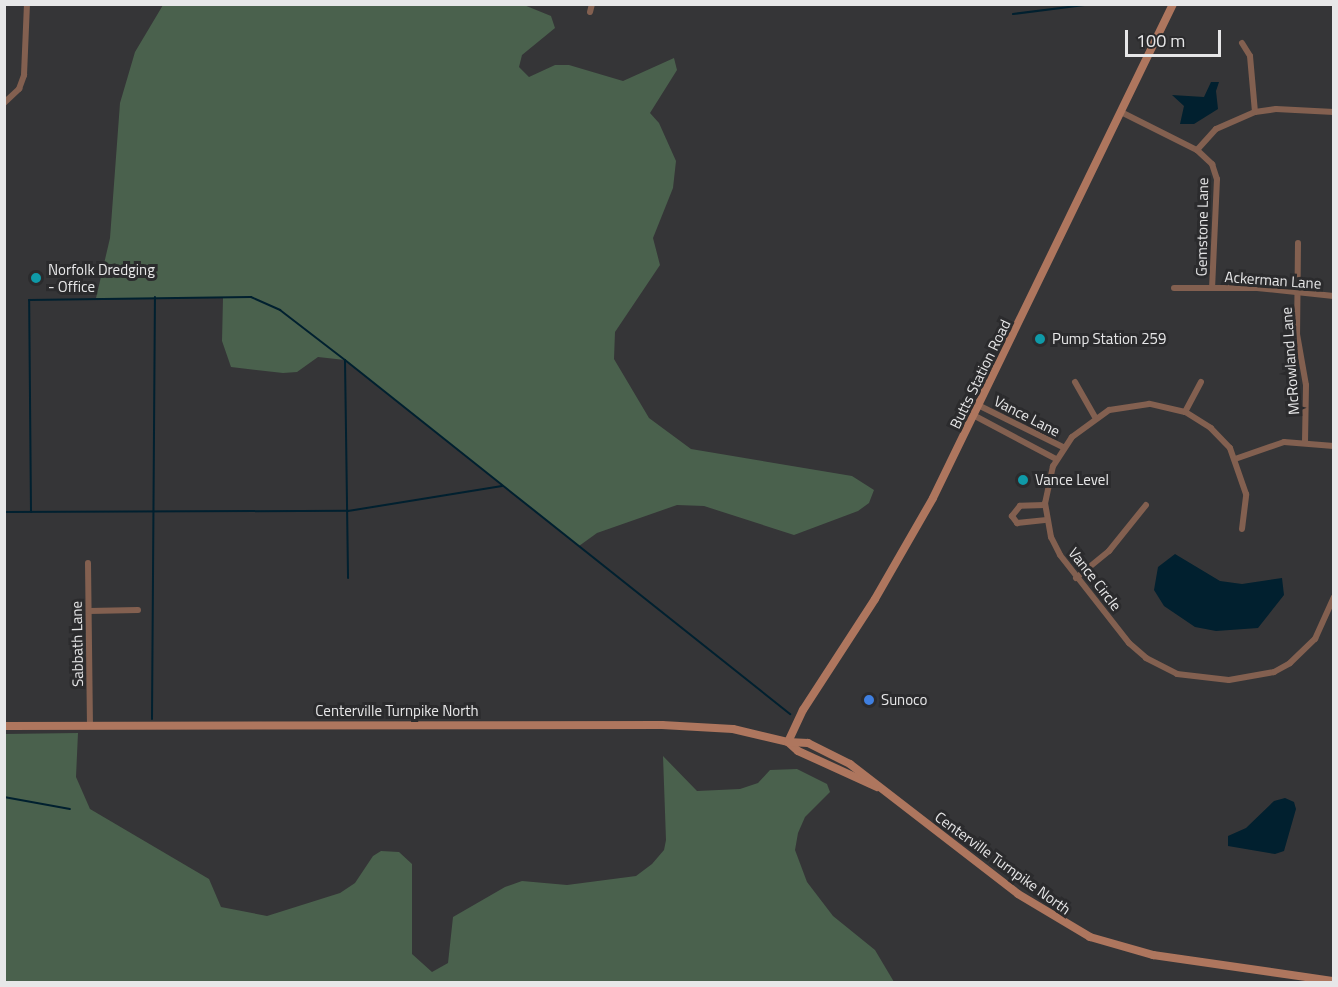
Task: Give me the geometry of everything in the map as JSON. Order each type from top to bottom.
[{"type":"main road","name":"Butts Station Road","points":[[788,741],[802,710],[903,551],[981,406],[1173,4]]},
{"type":"main road","name":"Centerville Turnpike North","points":[[4,726],[662,725],[733,729],[788,741],[800,741],[822,749],[866,774],[877,788],[1048,915],[1090,937],[1153,955],[1334,981]]},
{"type":"street","points":[[4,103],[19,89],[24,75],[27,4]]},
{"type":"street","points":[[590,12],[592,4]]},
{"type":"street","points":[[1242,44],[1250,56],[1255,112]]},
{"type":"street","points":[[1197,150],[1216,129],[1255,112],[1276,109],[1334,112]]},
{"type":"street","name":"Gemstone Lane","points":[[1121,112],[1197,150],[1212,164],[1217,179],[1212,288]]},
{"type":"street","name":"McRowland Lane","points":[[1298,243],[1298,334],[1306,385],[1305,441]]},
{"type":"street","name":"Ackerman Lane","points":[[1174,288],[1298,292],[1334,296]]},
{"type":"street","points":[[1075,382],[1095,417]]},
{"type":"street","points":[[1185,412],[1201,382]]},
{"type":"street","name":"Vance Circle","points":[[1242,529],[1246,494],[1235,459],[1216,433],[1185,412],[1135,404],[1095,417],[1063,447],[1056,459],[1046,505],[1047,520],[1060,555],[1076,578],[1137,651],[1177,674],[1202,679],[1259,677],[1290,663],[1315,639],[1331,612],[1334,597]]},
{"type":"street","name":"Vance Lane","points":[[981,406],[1063,447]]},
{"type":"street","name":"Vance Lane","points":[[975,416],[1056,459]]},
{"type":"street","points":[[1235,459],[1270,445],[1305,441],[1334,446]]},
{"type":"street","points":[[1046,505],[1020,506],[1012,516],[1017,523],[1047,520]]},
{"type":"street","points":[[1076,578],[1109,550],[1146,505]]},
{"type":"street","name":"Sabbath Lane","points":[[88,563],[90,725]]},
{"type":"street","points":[[89,611],[138,610]]},
{"type":"green space","points":[[163,5],[524,5],[551,16],[555,28],[522,55],[519,67],[529,77],[555,65],[569,65],[623,81],[674,58],[677,70],[650,113],[659,123],[676,161],[673,188],[653,238],[660,265],[615,332],[614,359],[649,418],[691,449],[852,476],[874,490],[869,503],[858,511],[794,535],[704,506],[677,505],[597,533],[579,546],[345,360],[318,357],[297,372],[283,373],[231,367],[222,341],[223,298],[96,298],[110,238],[120,103],[135,52]]},
{"type":"green space","points":[[78,733],[76,777],[90,809],[209,879],[221,907],[267,916],[340,893],[355,883],[373,856],[381,851],[399,852],[412,864],[412,954],[432,972],[448,963],[453,917],[505,887],[522,881],[567,885],[636,876],[652,864],[664,850],[666,840],[663,756],[697,791],[740,789],[758,783],[770,770],[797,769],[827,784],[830,792],[805,817],[798,833],[795,850],[807,882],[833,916],[875,950],[894,982],[5,982],[5,734]]},
{"type":"water","points":[[1211,82],[1219,82],[1216,91],[1218,109],[1194,124],[1180,124],[1184,106],[1172,95],[1204,97]]},
{"type":"water","points":[[1175,554],[1220,581],[1242,584],[1282,578],[1284,595],[1258,628],[1216,631],[1195,627],[1164,606],[1154,590],[1158,567]]},
{"type":"water","points":[[1285,798],[1294,802],[1296,809],[1284,851],[1275,854],[1228,846],[1228,836],[1246,828],[1274,801]]},
{"type":"waterway","points":[[1013,14],[1084,5]]},
{"type":"waterway","points":[[152,719],[155,297]]},
{"type":"waterway","points":[[31,512],[29,300],[251,297],[280,310],[345,360],[790,714]]},
{"type":"waterway","points":[[345,360],[348,578]]},
{"type":"waterway","points":[[4,512],[348,511],[502,486]]},
{"type":"waterway","points":[[4,797],[70,809]]},
{"type":"place","name":"Norfolk Dredging - Office","points":[[36,278]]},
{"type":"place","name":"Pump Station 259","points":[[1040,339]]},
{"type":"place","name":"Vance Level","points":[[1023,480]]},
{"type":"place","name":"Sunoco","points":[[869,700]]}]
